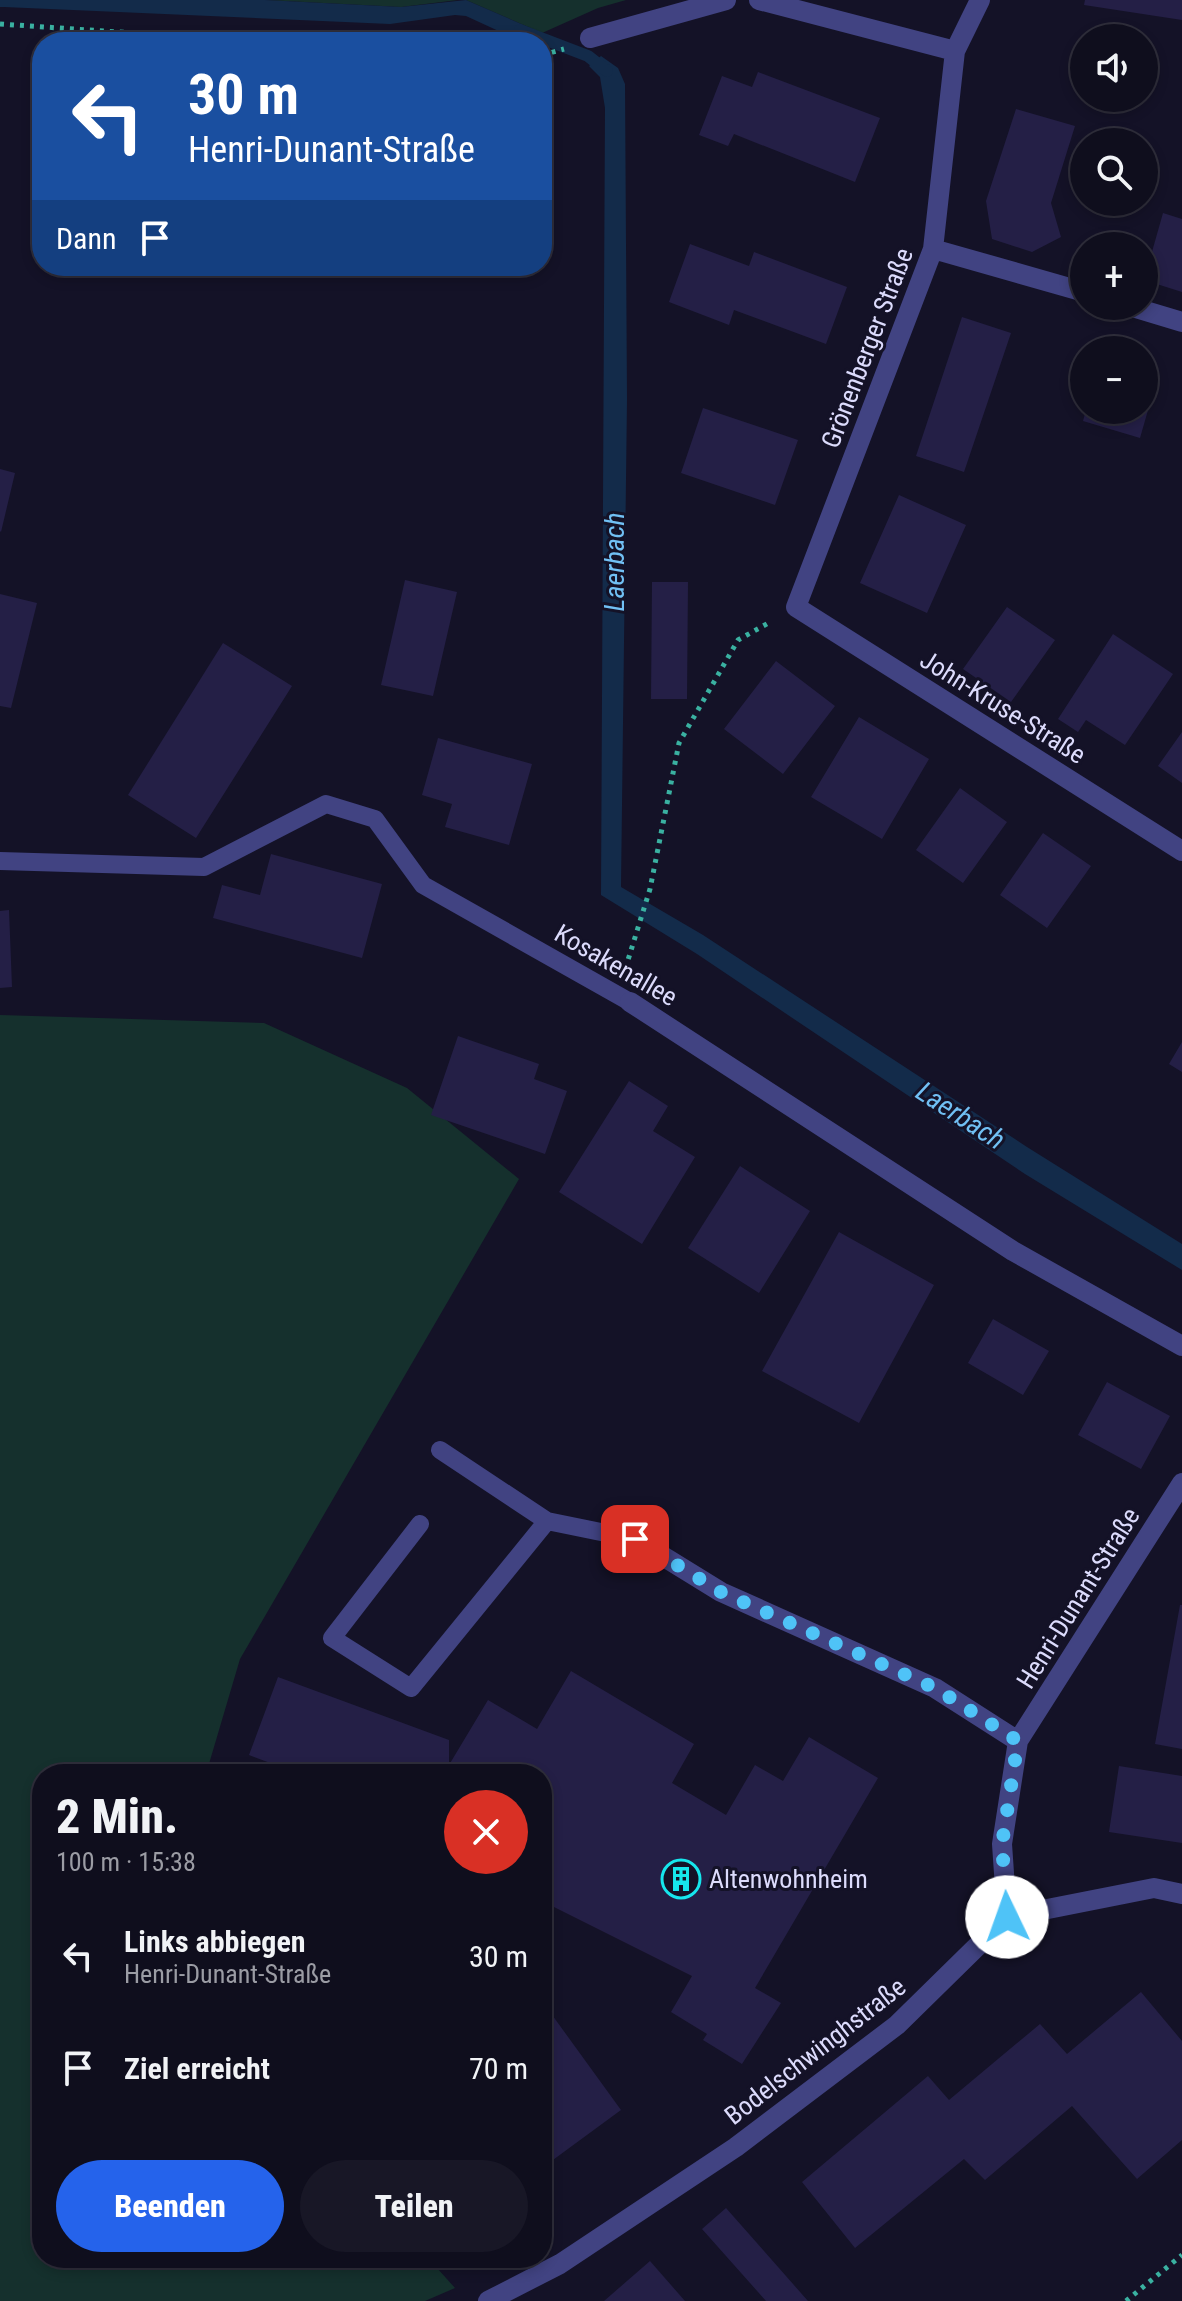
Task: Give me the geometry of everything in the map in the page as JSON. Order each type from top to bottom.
[{"type":"street","points":[[590,38],[726,0]]},
{"type":"street","points":[[759,0],[955,51]]},
{"type":"street","name":"Grönenberger Straße","points":[[796,607],[933,249],[955,51],[980,0]]},
{"type":"street","points":[[933,249],[1070,288]]},
{"type":"street","points":[[1158,315],[1182,322]]},
{"type":"street","name":"John-Kruse-Straße","points":[[796,607],[1182,851]]},
{"type":"street","name":"Kosakenallee","points":[[630,1002],[1013,1251],[1182,1346]]},
{"type":"street","name":"Henri-Dunant-Straße","points":[[1007,1917],[1002,1844],[1018,1741],[1182,1483]]},
{"type":"street","points":[[635,1539],[721,1592],[935,1688],[1018,1741]]},
{"type":"street","points":[[1007,1917],[1154,1888],[1182,1894]]},
{"type":"street","name":"Bodelschwinghstraße","points":[[488,2301],[560,2264],[736,2147],[897,2025],[1007,1917]]},
{"type":"lane","name":"Kosakenallee","points":[[0,861],[204,867],[326,804],[375,819],[423,885],[630,1002]]},
{"type":"lane","points":[[440,1450],[547,1521],[635,1539]]},
{"type":"lane","points":[[420,1524],[332,1638],[411,1688],[547,1521]]},
{"type":"path","points":[[0,24],[119,32]]},
{"type":"path","points":[[628,960],[650,889],[679,743],[738,640],[796,607]]},
{"type":"path","points":[[1126,2301],[1182,2255]]},
{"type":"green space","points":[[265,0],[458,0],[401,7]]},
{"type":"green space","points":[[466,0],[626,0],[598,8],[540,32]]},
{"type":"green space","points":[[0,1015],[264,1023],[407,1088],[519,1179],[240,1659],[209,1764],[32,1764],[32,2268],[437,2268],[455,2288],[425,2301],[0,2301]]},
{"type":"water","points":[[0,0],[265,0],[401,7],[466,0],[540,32],[501,32],[466,16],[455,15],[390,24],[0,7]]},
{"type":"water","points":[[601,56],[618,68],[625,84],[627,399],[621,887],[703,935],[1027,1147],[1182,1244],[1182,1270],[1025,1174],[697,954],[601,895],[605,108],[600,77],[589,66]]},
{"type":"building","points":[[1085,0],[1182,0],[1182,20],[1084,5]]},
{"type":"building","points":[[758,72],[880,118],[855,182],[734,134],[728,146],[699,135],[722,76],[752,87]]},
{"type":"building","points":[[1016,109],[1075,126],[1070,128],[1070,142],[1051,203],[1061,237],[1032,252],[992,239],[986,201]]},
{"type":"building","points":[[1163,213],[1182,219],[1182,292],[1158,284],[1158,232]]},
{"type":"building","points":[[690,244],[749,266],[754,252],[847,287],[826,344],[734,310],[729,325],[669,302]]},
{"type":"building","points":[[962,317],[1011,333],[964,472],[916,456]]},
{"type":"building","points":[[703,408],[798,440],[775,505],[681,473]]},
{"type":"building","points":[[1093,424],[1144,424],[1140,438]]},
{"type":"building","points":[[0,469],[15,473],[1,532],[0,531]]},
{"type":"building","points":[[899,495],[966,525],[927,613],[860,583]]},
{"type":"building","points":[[405,580],[457,592],[433,696],[381,685]]},
{"type":"building","points":[[652,582],[688,582],[687,699],[651,699]]},
{"type":"building","points":[[0,594],[37,603],[11,708],[0,706]]},
{"type":"building","points":[[1007,607],[1055,640],[1011,702],[963,669]]},
{"type":"building","points":[[1113,634],[1173,674],[1125,745],[1086,720],[1078,732],[1058,719]]},
{"type":"building","points":[[223,643],[292,686],[196,838],[128,795]]},
{"type":"building","points":[[776,661],[835,706],[783,774],[724,729]]},
{"type":"building","points":[[859,717],[929,759],[882,839],[811,797]]},
{"type":"building","points":[[1182,732],[1182,783],[1158,766]]},
{"type":"building","points":[[438,738],[532,764],[509,845],[445,827],[452,804],[422,795]]},
{"type":"building","points":[[960,788],[1007,822],[963,883],[916,850]]},
{"type":"building","points":[[1043,833],[1091,866],[1047,928],[1000,895]]},
{"type":"building","points":[[271,854],[382,884],[362,958],[213,918],[222,885],[260,895]]},
{"type":"building","points":[[9,910],[12,987],[0,988],[0,911]]},
{"type":"building","points":[[458,1036],[539,1064],[534,1079],[567,1091],[545,1154],[431,1115]]},
{"type":"building","points":[[1182,1042],[1182,1072],[1169,1064]]},
{"type":"building","points":[[629,1081],[668,1106],[653,1131],[695,1157],[642,1244],[559,1192]]},
{"type":"building","points":[[740,1166],[810,1211],[759,1293],[688,1248]]},
{"type":"building","points":[[839,1232],[934,1285],[859,1423],[762,1371]]},
{"type":"building","points":[[993,1319],[1049,1351],[1023,1395],[968,1363]]},
{"type":"building","points":[[1107,1382],[1170,1416],[1141,1469],[1078,1435]]},
{"type":"building","points":[[1182,1605],[1182,1749],[1155,1744]]},
{"type":"building","name":"Altenwohnheim","points":[[571,1671],[694,1744],[672,1783],[726,1815],[755,1765],[783,1781],[809,1737],[878,1778],[755,1988],[781,2003],[742,2064],[703,2040],[707,2034],[671,2012],[692,1976],[552,1906],[552,1764],[450,1764],[488,1700],[537,1729]]},
{"type":"building","name":"Altenwohnheim","points":[[278,1677],[449,1740],[449,1764],[273,1764],[249,1755]]},
{"type":"building","points":[[1119,1766],[1182,1776],[1182,1843],[1109,1832]]},
{"type":"building","points":[[1141,1992],[1182,2041],[1182,2140],[1137,2179],[1072,2106],[985,2180],[964,2159],[855,2248],[802,2182],[928,2076],[949,2100],[1040,2024],[1067,2054]]},
{"type":"building","points":[[552,2015],[621,2110],[552,2161]]},
{"type":"building","points":[[726,2208],[808,2301],[766,2301],[702,2229]]},
{"type":"building","points":[[650,2261],[685,2301],[604,2301]]},
{"type":"waterway","name":"Laerbach","points":[[520,30],[525,32]]},
{"type":"waterway","name":"Laerbach","points":[[552,42],[588,56],[607,71]]},
{"type":"place","name":"Altenwohnheim","points":[[681,1879]]},
{"type":"route","points":[[635,1539],[721,1592],[935,1688],[1018,1741],[1002,1844],[1007,1917]]}]
